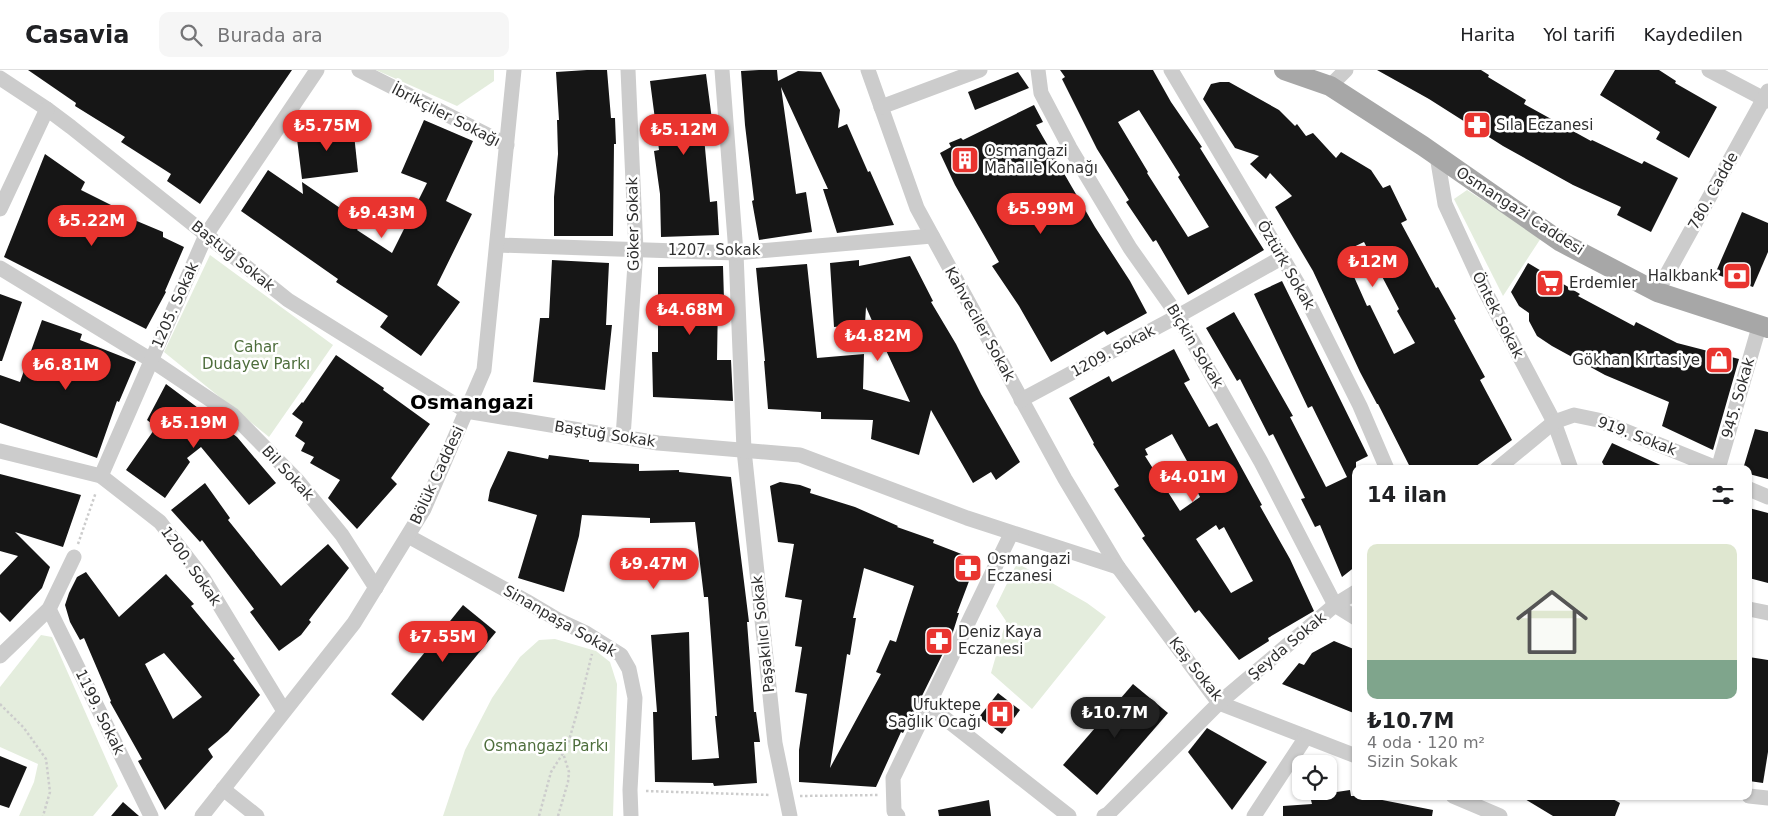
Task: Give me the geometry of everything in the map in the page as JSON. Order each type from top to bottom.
[{"type":"main road","name":"Osmangazi Caddesi","points":[[1284,70],[1330,86],[1423,146],[1561,242],[1657,292],[1764,328]]},
{"type":"street","name":"1205. Sokak","points":[[102,476],[206,235],[317,70]]},
{"type":"street","name":"Bölük Caddesi","points":[[202,816],[354,624],[424,509],[484,370],[514,70]]},
{"type":"street","name":"Göker Sokak","points":[[623,437],[636,250],[628,70]]},
{"type":"street","name":"Paşakılıcı Sokak","points":[[722,70],[736,253],[744,450],[775,743],[790,816]]},
{"type":"street","name":"Kahveciler Sokak","points":[[868,70],[917,208],[1065,479],[1118,567]]},
{"type":"street","points":[[881,107],[980,70]]},
{"type":"street","name":"Biçkin Sokak","points":[[1038,70],[1042,93],[1070,148],[1130,248],[1178,316],[1261,462],[1335,605]]},
{"type":"street","name":"Öztürk Sokak","points":[[1171,70],[1304,294],[1360,406],[1385,465]]},
{"type":"street","points":[[1330,86],[1346,70]]},
{"type":"street","points":[[1710,70],[1767,97]]},
{"type":"street","name":"İbrikçiler Sokağı","points":[[361,71],[507,146]]},
{"type":"street","name":"Baştuğ Sokak","points":[[0,78],[47,109],[288,300],[466,411],[658,443],[800,455],[1011,534],[1118,567]]},
{"type":"street","name":"780. Cadde","points":[[1657,292],[1767,97]]},
{"type":"street","points":[[0,210],[47,109]]},
{"type":"street","name":"Öntek Sokak","points":[[1436,156],[1445,204],[1484,292],[1554,422],[1569,465]]},
{"type":"street","name":"1207. Sokak","points":[[497,245],[736,253],[932,236]]},
{"type":"street","name":"1209. Sokak","points":[[1021,400],[1283,257]]},
{"type":"street","name":"Bil Sokak","points":[[0,268],[151,360],[233,415],[302,487],[342,535],[376,588]]},
{"type":"street","name":"945. Sokak","points":[[1719,465],[1764,328]]},
{"type":"street","name":"919. Sokak","points":[[1554,422],[1574,414],[1598,420],[1710,465]]},
{"type":"street","points":[[1502,465],[1554,422]]},
{"type":"street","name":"1200. Sokak","points":[[0,451],[102,476],[160,522],[203,578],[284,711]]},
{"type":"street","points":[[1752,490],[1768,497]]},
{"type":"street","points":[[898,816],[894,811],[893,778],[1011,534]]},
{"type":"street","name":"Sinanpaşa Sokak","points":[[408,536],[558,620],[595,638],[621,655],[629,669],[635,698],[630,790],[632,816]]},
{"type":"street","points":[[0,656],[49,609],[74,557]]},
{"type":"street","name":"Kaş Sokak","points":[[1118,567],[1220,703],[1352,754]]},
{"type":"street","name":"Şeyda Sokak","points":[[1104,816],[1220,703],[1335,605],[1352,594]]},
{"type":"street","points":[[1335,605],[1352,616]]},
{"type":"street","name":"1199. Sokak","points":[[49,609],[150,816]]},
{"type":"street","points":[[1752,610],[1768,613]]},
{"type":"street","points":[[928,705],[1069,816]]},
{"type":"street","points":[[1255,816],[1306,736]]},
{"type":"street","points":[[223,789],[257,816]]},
{"type":"street","points":[[1752,796],[1768,798]]},
{"type":"street","points":[[1462,800],[1500,816]]},
{"type":"path","points":[[74,557],[102,476]]},
{"type":"path","points":[[539,816],[551,772],[567,747],[595,638]]},
{"type":"path","points":[[0,704],[24,728],[46,759],[50,792],[43,816]]},
{"type":"path","points":[[558,816],[569,772],[563,753]]},
{"type":"path","points":[[630,790],[786,796],[894,794]]},
{"type":"green space","points":[[376,70],[494,70],[494,81],[457,106]]},
{"type":"green space","points":[[1467,190],[1541,238],[1503,296],[1454,199]]},
{"type":"green space","name":"Cahar Dudayev Parkı","points":[[210,255],[333,345],[269,437],[164,352]]},
{"type":"green space","points":[[1017,563],[1087,603],[1106,617],[1032,709],[991,673],[1006,621],[996,606]]},
{"type":"green space","points":[[41,635],[52,637],[118,786],[93,816],[19,816],[34,782],[38,764],[0,747],[0,687]]},
{"type":"green space","name":"Osmangazi Parkı","points":[[555,639],[596,651],[610,662],[617,684],[613,816],[443,816],[465,750],[492,698],[520,657],[539,640]]},
{"type":"building","points":[[28,70],[292,70],[200,204],[167,181],[171,174],[121,142],[125,137],[75,106],[76,103]]},
{"type":"building","points":[[607,70],[611,118],[615,118],[613,236],[554,236],[554,197],[558,154],[557,120],[559,120],[556,72]]},
{"type":"building","points":[[777,70],[778,81],[798,71],[821,72],[840,110],[838,128],[847,124],[894,225],[837,233],[823,189],[828,189],[781,87],[796,194],[806,192],[812,232],[759,240],[752,201],[754,200],[741,71]]},
{"type":"building","points":[[1060,70],[1153,70],[1264,250],[1188,295],[1156,240],[1153,242],[1126,202],[1129,200],[1097,149],[1062,79],[1065,77]],"holes":[[[1139,110],[1180,175],[1178,177],[1209,227],[1188,237],[1147,173],[1118,122]]]},
{"type":"building","points":[[1377,70],[1481,70],[1489,75],[1488,77],[1526,100],[1524,104],[1591,141],[1642,164],[1644,161],[1678,178],[1651,232],[1617,215],[1621,207],[1573,185],[1503,146],[1429,99]]},
{"type":"building","points":[[1615,70],[1659,70],[1676,81],[1675,83],[1717,107],[1689,158],[1656,139],[1660,132],[1600,95]]},
{"type":"building","points":[[1018,72],[1029,88],[975,110],[968,92]]},
{"type":"building","points":[[706,74],[714,135],[704,137],[710,202],[717,201],[719,235],[661,237],[660,194],[654,151],[659,150],[650,81]]},
{"type":"building","points":[[1229,82],[1279,110],[1295,126],[1297,124],[1306,136],[1313,133],[1336,158],[1341,152],[1371,170],[1383,188],[1390,185],[1407,220],[1401,223],[1436,288],[1438,287],[1456,319],[1454,320],[1485,377],[1480,380],[1512,440],[1478,465],[1409,465],[1360,372],[1313,271],[1275,207],[1292,196],[1270,173],[1266,179],[1250,164],[1259,156],[1235,148],[1203,99],[1211,84]],"holes":[[[1364,242],[1399,309],[1397,311],[1415,343],[1394,354],[1370,305],[1367,306],[1343,252]]]},
{"type":"building","points":[[1034,105],[1043,122],[1036,125],[1095,227],[1130,281],[1147,313],[1107,335],[1104,331],[1051,362],[1019,306],[992,266],[999,262],[955,185],[940,153],[951,147],[949,143],[961,138],[963,140]]},
{"type":"building","points":[[424,120],[473,141],[446,201],[472,214],[437,285],[460,302],[421,356],[380,327],[388,316],[336,282],[338,279],[241,211],[268,170],[303,194],[302,182],[362,223],[357,230],[392,253],[427,183],[401,173]]},
{"type":"building","points":[[353,125],[358,172],[302,179],[296,131]]},
{"type":"building","points":[[45,154],[85,182],[81,190],[133,216],[132,219],[163,232],[163,237],[184,247],[166,292],[146,329],[4,257]]},
{"type":"building","points":[[1742,212],[1768,223],[1768,252],[1753,287],[1715,274]]},
{"type":"building","points":[[910,256],[933,301],[931,302],[1020,462],[996,480],[991,472],[973,483],[931,410],[919,455],[871,439],[873,420],[821,419],[821,412],[768,409],[756,268],[807,264],[817,358],[864,354],[863,389],[910,402],[884,346],[887,344],[883,322],[873,323],[866,307],[865,324],[834,327],[830,263],[859,260],[859,266]]},
{"type":"building","points":[[552,260],[609,263],[606,325],[612,325],[605,390],[533,382],[540,318],[549,318]]},
{"type":"building","points":[[1528,263],[1580,294],[1578,296],[1634,326],[1636,322],[1677,343],[1739,359],[1713,450],[1662,426],[1669,402],[1605,375],[1537,336],[1529,321],[1529,313],[1519,306],[1511,292]]},
{"type":"building","points":[[723,266],[724,300],[718,300],[717,360],[731,360],[733,401],[653,397],[652,352],[658,352],[658,267]]},
{"type":"building","points":[[1282,281],[1368,456],[1356,462],[1356,465],[1352,465],[1352,569],[1342,577],[1320,525],[1315,527],[1301,499],[1305,498],[1273,434],[1269,436],[1240,379],[1237,381],[1206,328],[1234,312],[1293,416],[1290,417],[1326,487],[1347,477],[1312,406],[1308,408],[1254,294]]},
{"type":"building","points":[[0,294],[22,302],[2,361],[0,361]]},
{"type":"building","points":[[42,320],[82,334],[80,340],[136,362],[119,402],[117,401],[97,458],[0,423],[0,375],[20,382]]},
{"type":"building","points":[[1174,349],[1190,380],[1184,383],[1209,427],[1217,423],[1290,559],[1314,611],[1268,638],[1269,641],[1239,660],[1199,610],[1195,613],[1142,538],[1145,536],[1114,489],[1119,486],[1093,444],[1069,398],[1109,376],[1112,382]],"holes":[[[1172,434],[1203,490],[1198,493],[1200,497],[1180,511],[1145,456],[1148,455],[1145,449]],[[1216,525],[1219,530],[1224,527],[1253,581],[1231,593],[1196,539]]]},
{"type":"building","points":[[336,355],[384,388],[383,390],[430,424],[391,478],[397,484],[357,529],[328,498],[340,480],[310,463],[314,457],[301,451],[305,443],[295,436],[303,422],[292,414],[303,403]]},
{"type":"building","points":[[166,384],[237,437],[276,483],[249,505],[201,447],[187,458],[190,462],[165,498],[126,470],[156,427],[147,420]]},
{"type":"building","points":[[1755,429],[1768,432],[1768,479],[1752,475],[1752,465],[1744,465]]},
{"type":"building","points":[[1612,443],[1660,465],[1604,465],[1602,462]]},
{"type":"building","points":[[508,451],[548,459],[549,455],[589,460],[589,462],[639,464],[639,471],[679,470],[679,472],[731,477],[749,622],[747,622],[754,712],[756,712],[760,742],[754,742],[757,783],[714,786],[713,783],[655,782],[653,712],[657,712],[651,635],[689,632],[692,760],[719,758],[708,597],[704,597],[695,522],[650,523],[650,518],[582,515],[579,536],[564,592],[518,578],[537,515],[488,501],[490,490]]},
{"type":"building","points":[[0,474],[81,495],[63,547],[15,532],[50,567],[42,588],[10,622],[0,612],[0,575],[18,556],[0,551]]},
{"type":"building","points":[[780,482],[800,485],[811,489],[810,493],[855,507],[897,527],[934,540],[933,543],[977,560],[957,613],[959,613],[952,635],[903,733],[901,732],[876,787],[799,782],[799,750],[807,694],[795,692],[802,647],[795,646],[802,600],[785,597],[794,544],[778,542],[770,486]],"holes":[[[864,568],[914,586],[896,642],[890,640],[876,672],[881,674],[830,768],[847,654],[850,655],[856,618],[853,618]]]},
{"type":"building","points":[[205,483],[230,518],[228,520],[281,586],[328,544],[349,568],[309,620],[311,622],[301,635],[279,651],[250,612],[254,609],[202,540],[200,542],[171,510]]},
{"type":"building","points":[[1752,509],[1768,513],[1768,583],[1752,579]]},
{"type":"building","points":[[86,572],[119,617],[166,574],[194,604],[191,606],[235,659],[233,660],[260,695],[228,732],[208,749],[213,757],[165,810],[138,761],[142,759],[110,702],[84,638],[80,640],[70,622],[65,605],[77,577]],"holes":[[[164,653],[202,697],[173,719],[145,664]]]},
{"type":"building","points":[[463,605],[496,632],[423,721],[391,694]]},
{"type":"building","points":[[1334,641],[1352,648],[1352,712],[1282,684],[1299,663],[1304,665],[1312,653]]},
{"type":"building","points":[[1752,657],[1768,660],[1768,752],[1763,783],[1752,781]]},
{"type":"building","points":[[1133,684],[1168,713],[1097,795],[1063,765]]},
{"type":"building","name":"Ufuktepe Sağlık Ocağı","points":[[998,693],[1020,710],[1002,734],[979,717]]},
{"type":"building","points":[[1207,728],[1267,762],[1232,810],[1188,752]]},
{"type":"building","points":[[0,756],[27,767],[9,808],[0,805]]},
{"type":"building","points":[[1350,790],[1352,800],[1382,800],[1433,810],[1432,816],[1283,816],[1283,806],[1312,804],[1311,800],[1337,800],[1337,792]]},
{"type":"building","points":[[989,800],[991,816],[939,816],[938,810]]},
{"type":"building","points":[[1527,800],[1614,800],[1620,803],[1615,816],[1553,816]]},
{"type":"building","points":[[123,802],[139,816],[111,816]]},
{"type":"place","name":"Sıla Eczanesi","points":[[1477,125]]},
{"type":"place","name":"Osmangazi Mahalle Konağı","points":[[965,160]]},
{"type":"place","name":"Halkbank","points":[[1737,276]]},
{"type":"place","name":"Erdemler","points":[[1550,283]]},
{"type":"place","name":"Gökhan Kırtasiye","points":[[1719,360]]},
{"type":"place","name":"Osmangazi Eczanesi","points":[[968,568]]},
{"type":"place","name":"Deniz Kaya Eczanesi","points":[[939,641]]},
{"type":"place","name":"Ufuktepe Sağlık Ocağı","points":[[1000,714]]},
{"type":"district","name":"Osmangazi","points":[[472,402]]}]
